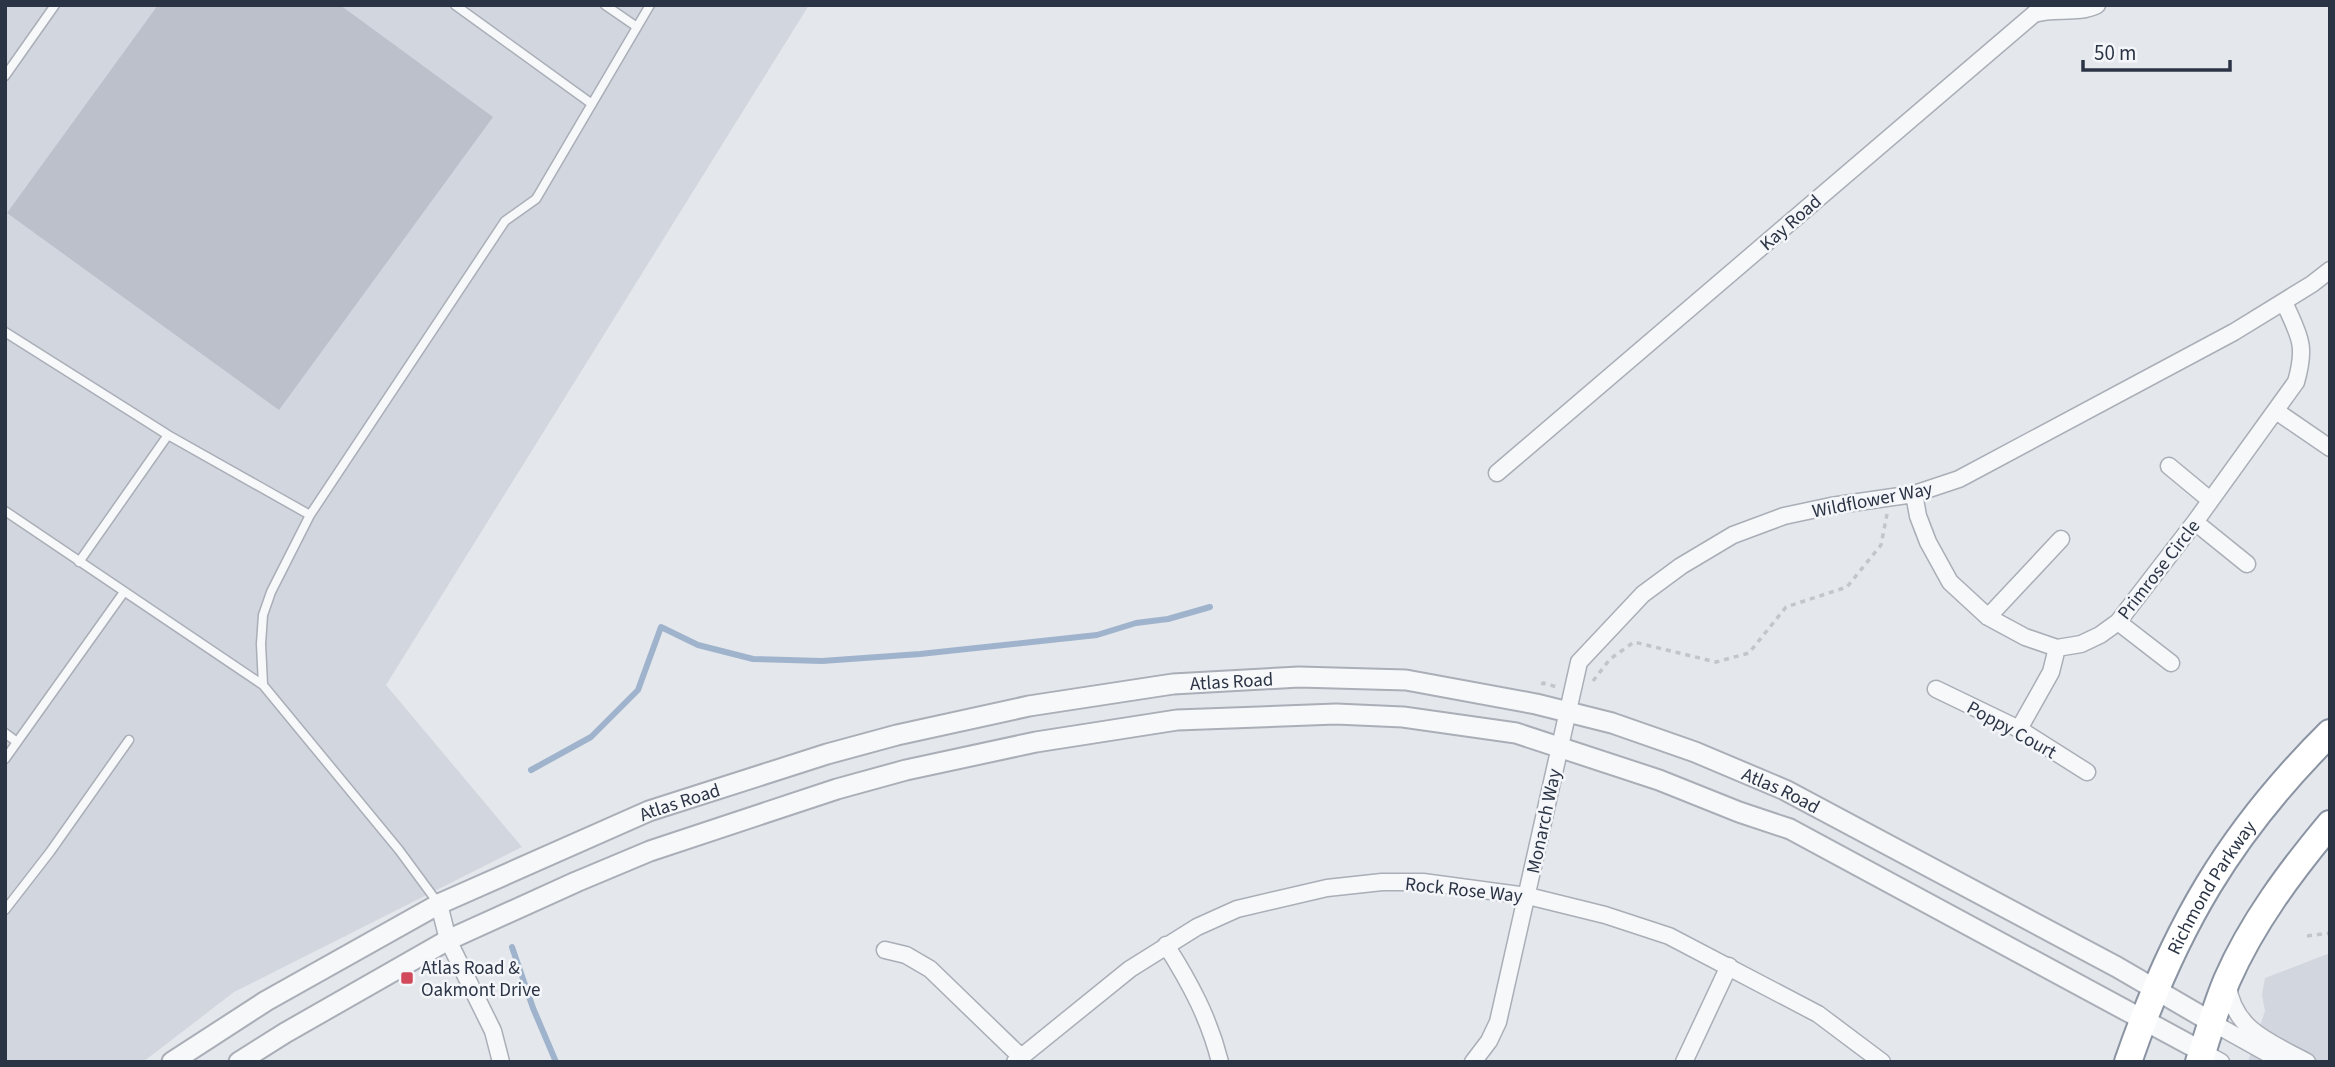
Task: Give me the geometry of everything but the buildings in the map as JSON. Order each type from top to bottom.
[{"type":"highway","name":"Richmond Parkway","points":[[2128,1062],[2154,989],[2181,931],[2227,855],[2279,786],[2330,733]]},
{"type":"highway","points":[[2208,1058],[2213,1023],[2228,979],[2247,942],[2277,891],[2330,824]]},
{"type":"street","name":"Kay Road","points":[[1497,473],[2034,14],[2045,10],[2084,10],[2097,5]]},
{"type":"street","name":"Wildflower Way","points":[[1559,746],[1579,662],[1643,594],[1681,565],[1733,535],[1784,516],[1914,494],[1959,479],[2234,332],[2330,270]]},
{"type":"street","name":"Primrose Circle","points":[[2057,648],[2081,644],[2118,622],[2296,382],[2302,359],[2300,338],[2284,302]]},
{"type":"street","points":[[2276,411],[2330,448]]},
{"type":"street","points":[[2169,466],[2210,500]]},
{"type":"street","points":[[1914,494],[1918,516],[1928,542],[1950,582],[1988,617],[2025,637],[2057,648],[2051,672],[2019,729]]},
{"type":"street","points":[[2194,522],[2246,564]]},
{"type":"street","points":[[1988,617],[2061,539]]},
{"type":"street","points":[[2118,622],[2171,663]]},
{"type":"street","name":"Atlas Road","points":[[172,1062],[266,1001],[439,904],[649,811],[827,754],[897,735],[1029,706],[1174,684],[1299,677],[1406,680],[1536,704],[1569,701],[1772,783],[2154,989],[2283,1062]]},
{"type":"street","name":"Poppy Court","points":[[1936,689],[2019,729],[2087,772]]},
{"type":"street","name":"Atlas Road","points":[[239,1062],[285,1032],[448,940],[649,851],[837,789],[1036,742],[1177,720],[1336,714],[1403,717],[1516,733],[1659,779],[1739,812],[1790,829],[2143,1018],[2208,1058]]},
{"type":"street","name":"Monarch Way","points":[[1473,1062],[1489,1041],[1498,1022],[1528,896],[1559,746]]},
{"type":"street","name":"Rock Rose Way","points":[[1018,1059],[1130,969],[1166,945],[1237,909],[1327,888],[1382,882],[1423,882],[1528,896],[1669,936],[1818,1014],[1882,1062]]},
{"type":"street","points":[[439,904],[448,940],[493,1031],[501,1062]]},
{"type":"street","points":[[1166,945],[1201,1005],[1220,1062]]},
{"type":"street","points":[[885,950],[906,955],[930,969],[1018,1059]]},
{"type":"street","points":[[1684,1062],[1730,967]]},
{"type":"street","points":[[2228,979],[2233,1007],[2247,1026],[2260,1037],[2307,1062]]},
{"type":"lane","points":[[5,76],[55,5]]},
{"type":"lane","points":[[455,5],[592,104]]},
{"type":"lane","points":[[605,5],[637,27]]},
{"type":"lane","points":[[263,685],[263,615],[271,592],[310,515],[505,221],[536,199],[650,5]]},
{"type":"lane","points":[[5,332],[168,435],[310,515]]},
{"type":"lane","points":[[79,562],[168,435]]},
{"type":"lane","points":[[5,510],[263,685],[399,850],[439,904]]},
{"type":"lane","points":[[5,759],[124,592]]},
{"type":"lane","points":[[5,733],[17,742]]},
{"type":"lane","points":[[5,910],[50,852],[129,740]]},
{"type":"path","points":[[1536,704],[1543,683],[1569,701],[1592,697],[1591,684],[1610,659],[1634,642],[1716,662],[1749,653],[1786,607],[1847,587],[1881,545],[1889,498]]},
{"type":"path","points":[[2307,936],[2330,933]]},
{"type":"shaded area","points":[[5,5],[809,5],[386,685],[522,847],[234,992],[143,1062],[5,1062]]},
{"type":"shaded area","points":[[2330,953],[2330,1062],[2248,1062],[2265,1011],[2262,995],[2265,978]]},
{"type":"waterway","points":[[531,770],[591,737],[638,690],[661,627],[698,645],[753,659],[822,661],[920,654],[1097,635],[1136,623],[1168,619],[1210,607]]},
{"type":"waterway","points":[[512,947],[533,1008],[556,1062]]},
{"type":"place","name":"Atlas Road & Oakmont Drive","points":[[407,978]]}]
